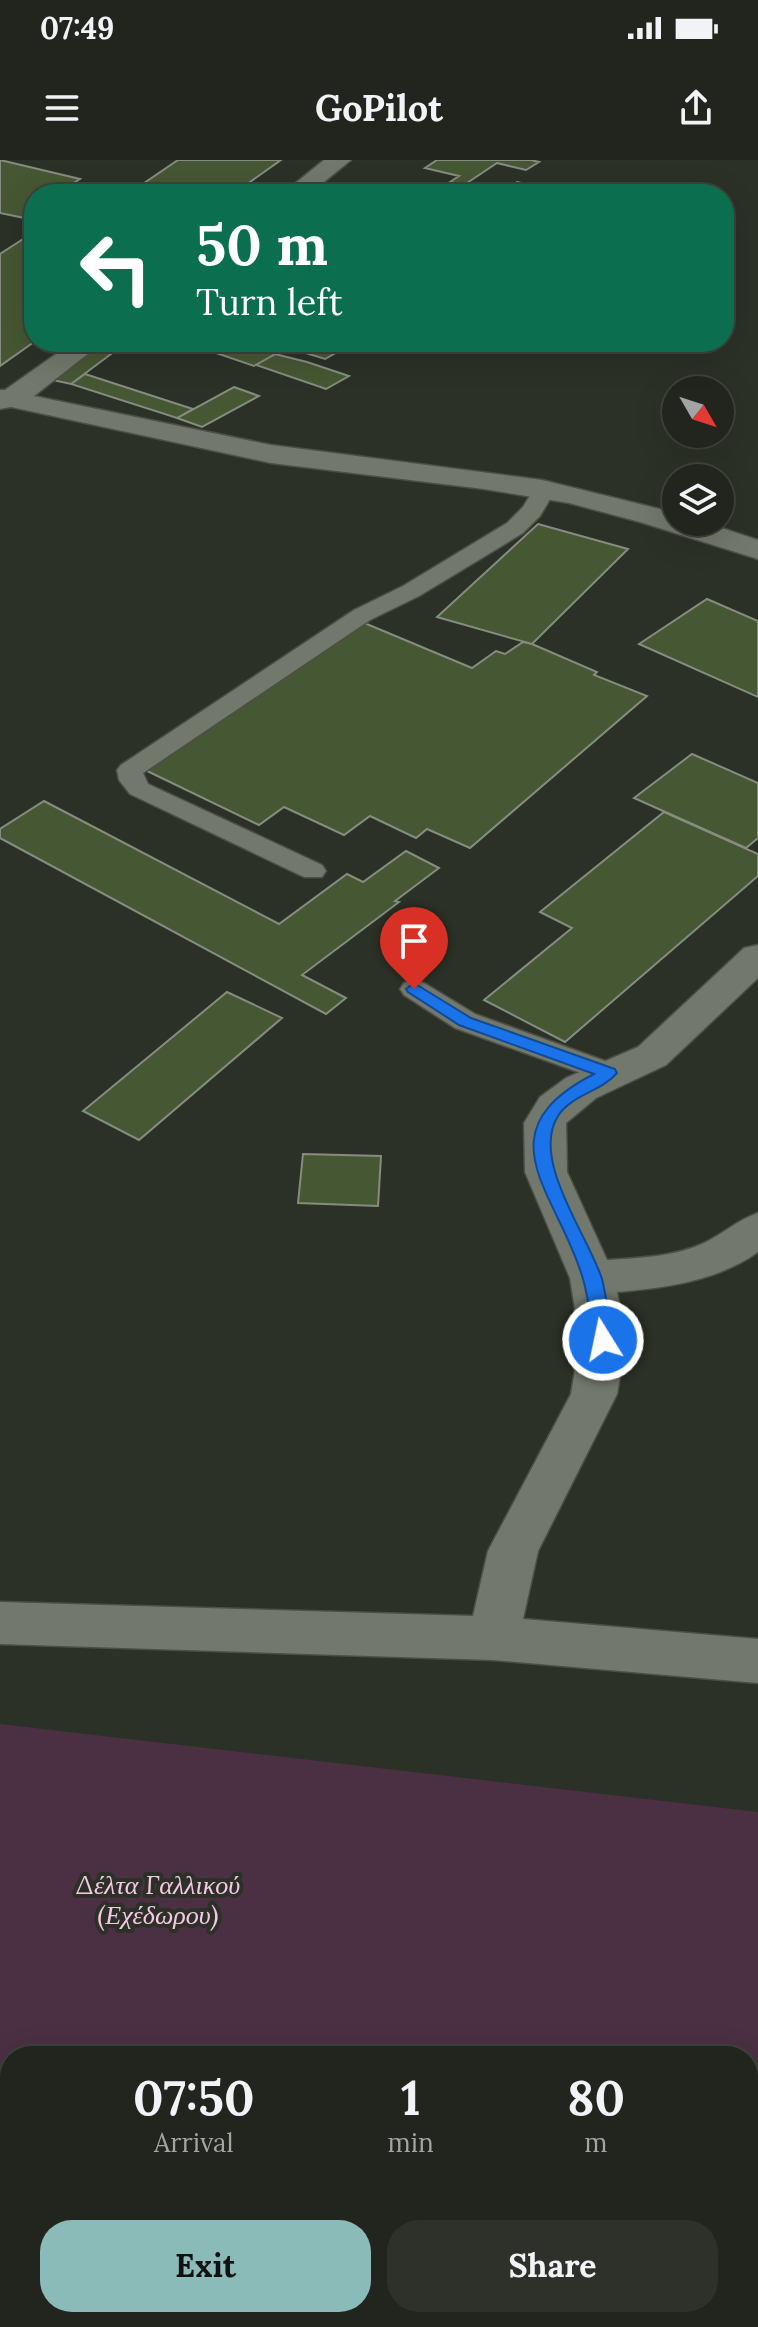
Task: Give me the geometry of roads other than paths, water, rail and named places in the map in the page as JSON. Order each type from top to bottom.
[{"type":"street","points":[[307,184],[339,160]]},
{"type":"street","points":[[4,399],[75,352]]},
{"type":"street","points":[[4,399],[309,460],[444,474],[545,489],[634,511],[758,550]]},
{"type":"street","points":[[493,1638],[513,1551],[594,1394],[603,1340],[592,1278],[546,1172],[545,1123],[555,1107],[581,1088],[652,1056],[758,957]]},
{"type":"street","points":[[592,1278],[681,1270],[729,1251],[758,1229]]},
{"type":"street","points":[[0,1623],[493,1638],[758,1661]]},
{"type":"lane","points":[[313,871],[139,789],[132,780],[130,770],[362,615],[411,591],[515,528],[532,511],[545,489]]},
{"type":"lane","points":[[414,989],[465,1021],[609,1073]]},
{"type":"park label","name":"Δέλτα Γαλλικού (Εχέδωρου)","points":[[158,1900]]}]
